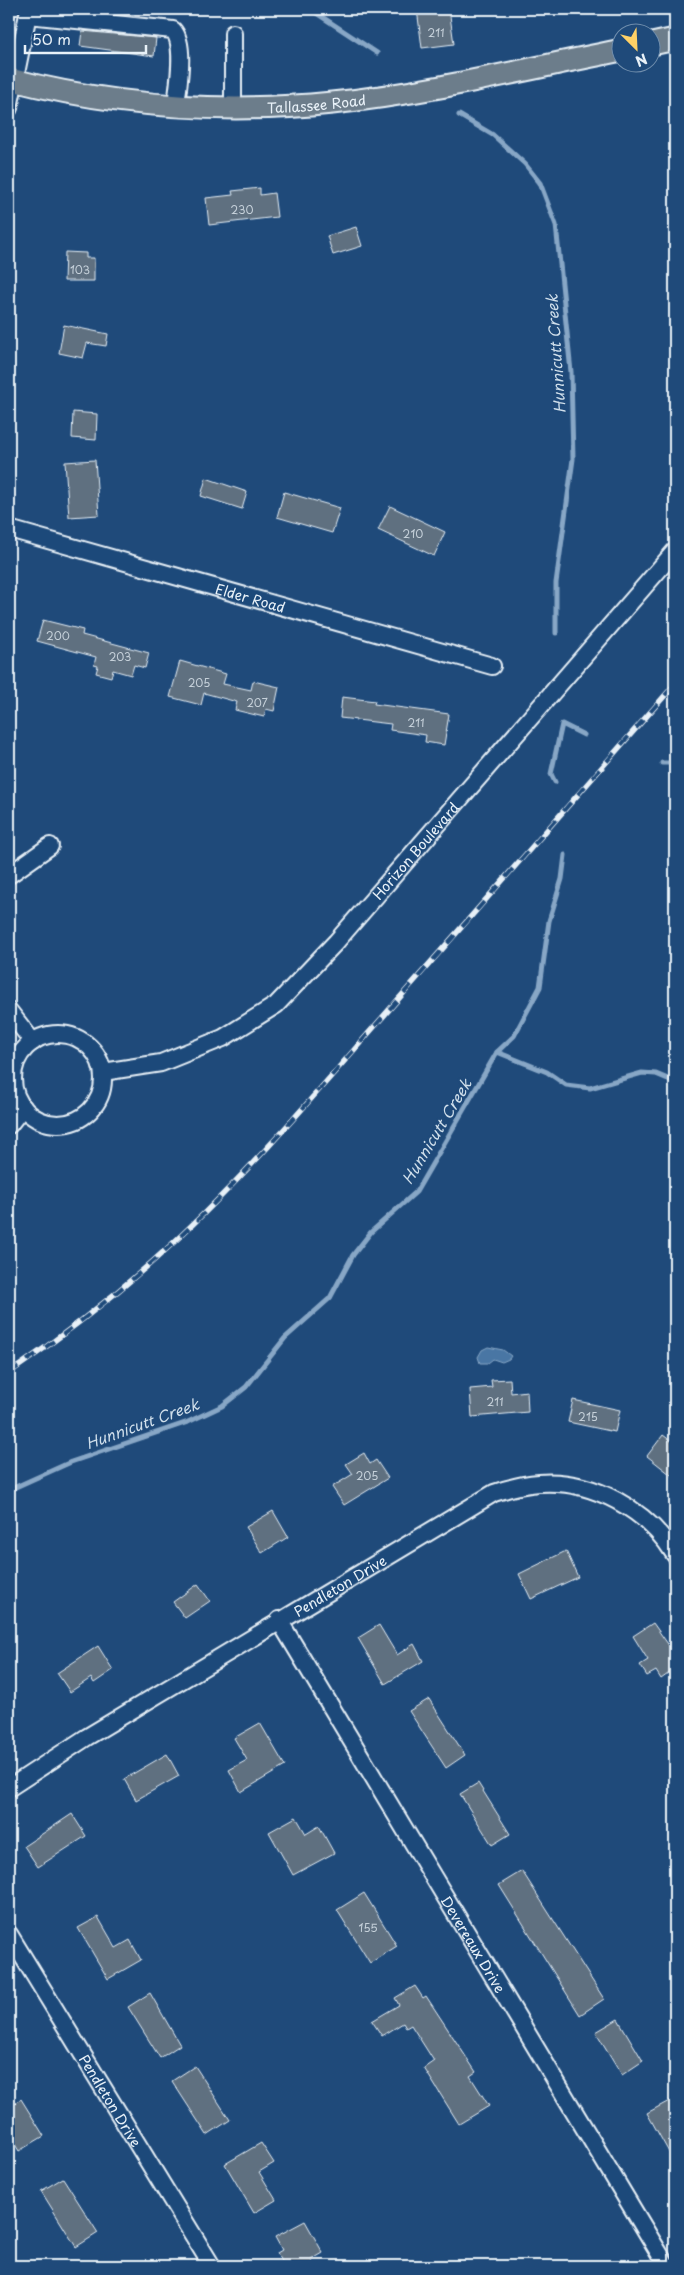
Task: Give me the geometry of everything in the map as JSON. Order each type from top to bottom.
[{"type":"main road","points":[[662,42],[675,39]]},
{"type":"main road","name":"Tallassee Road","points":[[11,80],[75,93],[176,105],[233,108],[332,103],[387,96],[612,52]]},
{"type":"street","points":[[9,108],[11,80],[28,12],[173,30],[178,36],[180,48],[176,105]]},
{"type":"street","points":[[233,33],[233,108]]},
{"type":"street","name":"Elder Road","points":[[9,529],[492,666]]},
{"type":"street","name":"Horizon Boulevard","points":[[103,1072],[161,1063],[222,1038],[276,1005],[336,942],[675,551]]},
{"type":"street","points":[[9,875],[50,846]]},
{"type":"street","points":[[9,1011],[33,1042]]},
{"type":"street","points":[[62,1034],[76,1038],[89,1046],[98,1058],[103,1072],[103,1086],[98,1100],[89,1112],[77,1120],[62,1124],[47,1123],[34,1117],[23,1108],[14,1087],[15,1065],[23,1052],[33,1042],[47,1036],[62,1034]]},
{"type":"street","points":[[9,1125],[23,1108]]},
{"type":"street","name":"Pendleton Drive","points":[[9,1788],[86,1737],[494,1493],[515,1486],[564,1483],[614,1499],[635,1511],[653,1527],[675,1555]]},
{"type":"street","name":"Devereaux Drive","points":[[279,1620],[667,2266]]},
{"type":"street","name":"Pendleton Drive","points":[[9,1934],[212,2266]]},
{"type":"water","points":[[488,1347],[503,1350],[511,1356],[502,1362],[493,1359],[488,1363],[480,1363],[478,1357],[482,1350]]},
{"type":"building","points":[[417,9],[449,9],[454,44],[422,48]]},
{"type":"building","points":[[82,31],[156,38],[154,56],[80,46]]},
{"type":"building","points":[[260,188],[260,195],[274,193],[277,217],[209,225],[206,198],[233,195],[232,191]]},
{"type":"building","points":[[356,227],[362,246],[333,255],[327,236]]},
{"type":"building","points":[[65,252],[86,253],[86,258],[94,258],[94,281],[64,281]]},
{"type":"building","points":[[64,325],[108,334],[106,346],[87,343],[83,358],[59,353]]},
{"type":"building","points":[[73,412],[97,414],[96,440],[72,438]]},
{"type":"building","points":[[95,460],[99,515],[69,517],[65,462]]},
{"type":"building","points":[[206,478],[247,492],[242,509],[201,496]]},
{"type":"building","points":[[284,492],[340,508],[332,533],[277,517]]},
{"type":"building","points":[[390,506],[445,532],[434,556],[378,530]]},
{"type":"building","points":[[43,620],[83,630],[82,635],[149,653],[145,668],[134,665],[131,675],[113,670],[111,677],[96,673],[98,666],[94,665],[96,657],[37,641]]},
{"type":"building","points":[[180,661],[226,674],[223,684],[251,690],[253,681],[279,687],[274,711],[266,709],[264,717],[235,710],[237,702],[204,693],[201,705],[170,697]]},
{"type":"building","points":[[342,697],[375,701],[374,704],[449,714],[444,745],[425,742],[426,735],[390,730],[391,724],[340,718]]},
{"type":"building","points":[[510,1379],[511,1393],[527,1391],[528,1412],[472,1417],[470,1389],[492,1387],[491,1380]]},
{"type":"building","points":[[573,1400],[620,1410],[615,1432],[568,1422]]},
{"type":"building","points":[[663,1435],[675,1444],[675,1478],[647,1456]]},
{"type":"building","points":[[364,1453],[370,1464],[376,1460],[388,1478],[344,1505],[332,1487],[353,1474],[346,1464]]},
{"type":"building","points":[[273,1511],[288,1537],[262,1553],[246,1527]]},
{"type":"building","points":[[566,1551],[578,1577],[531,1599],[519,1574]]},
{"type":"building","points":[[198,1584],[210,1601],[185,1618],[173,1602]]},
{"type":"building","points":[[653,1623],[675,1654],[675,1669],[661,1679],[656,1671],[647,1676],[640,1665],[648,1660],[633,1636]]},
{"type":"building","points":[[379,1625],[397,1655],[414,1644],[423,1661],[385,1684],[358,1638]]},
{"type":"building","points":[[98,1646],[113,1670],[94,1683],[91,1678],[70,1692],[57,1673]]},
{"type":"building","points":[[429,1699],[465,1755],[446,1768],[409,1711]]},
{"type":"building","points":[[260,1723],[285,1766],[241,1792],[229,1770],[247,1760],[234,1738]]},
{"type":"building","points":[[167,1754],[179,1776],[136,1800],[124,1779]]},
{"type":"building","points":[[478,1783],[510,1834],[492,1845],[460,1794]]},
{"type":"building","points":[[72,1814],[86,1836],[38,1867],[24,1846]]},
{"type":"building","points":[[296,1817],[306,1834],[319,1826],[334,1853],[293,1875],[269,1832]]},
{"type":"building","points":[[522,1871],[604,1999],[580,2015],[499,1885]]},
{"type":"building","points":[[364,1893],[397,1946],[370,1963],[337,1910]]},
{"type":"building","points":[[98,1917],[116,1948],[130,1940],[141,1960],[108,1979],[78,1928]]},
{"type":"building","points":[[415,1986],[423,1998],[426,1996],[476,2072],[470,2076],[489,2106],[459,2124],[424,2068],[434,2061],[411,2025],[406,2028],[403,2023],[382,2036],[372,2021],[399,2005],[395,1998]]},
{"type":"building","points":[[150,1993],[180,2045],[160,2058],[128,2007]]},
{"type":"building","points":[[618,2019],[643,2061],[622,2075],[596,2032]]},
{"type":"building","points":[[195,2066],[230,2120],[207,2135],[172,2081]]},
{"type":"building","points":[[21,2099],[44,2136],[19,2151],[9,2135],[9,2106]]},
{"type":"building","points":[[671,2100],[675,2108],[675,2163],[647,2113]]},
{"type":"building","points":[[261,2143],[274,2163],[259,2172],[276,2200],[254,2213],[225,2164]]},
{"type":"building","points":[[63,2178],[98,2233],[76,2247],[41,2191]]},
{"type":"building","points":[[305,2221],[323,2253],[311,2260],[315,2266],[285,2266],[277,2253],[282,2250],[275,2237]]},
{"type":"waterway","name":"Hunnicutt Creek","points":[[310,9],[377,53]]},
{"type":"waterway","name":"Hunnicutt Creek","points":[[459,115],[493,135],[525,164],[540,183],[556,225],[571,372],[573,459],[556,583],[556,633]]},
{"type":"waterway","points":[[555,782],[551,774],[562,724],[584,735]]},
{"type":"waterway","points":[[662,763],[675,763]]},
{"type":"waterway","name":"Hunnicutt Creek","points":[[9,1490],[71,1462],[188,1422],[222,1406],[246,1387],[285,1338],[330,1298],[353,1255],[371,1232],[416,1192],[497,1052],[514,1036],[540,987],[549,921],[562,879],[565,855]]},
{"type":"waterway","points":[[497,1052],[547,1072],[566,1085],[590,1088],[642,1073],[656,1074],[675,1082]]},
{"type":"railway","points":[[9,1373],[113,1295],[202,1216],[314,1096],[675,684]]}]
